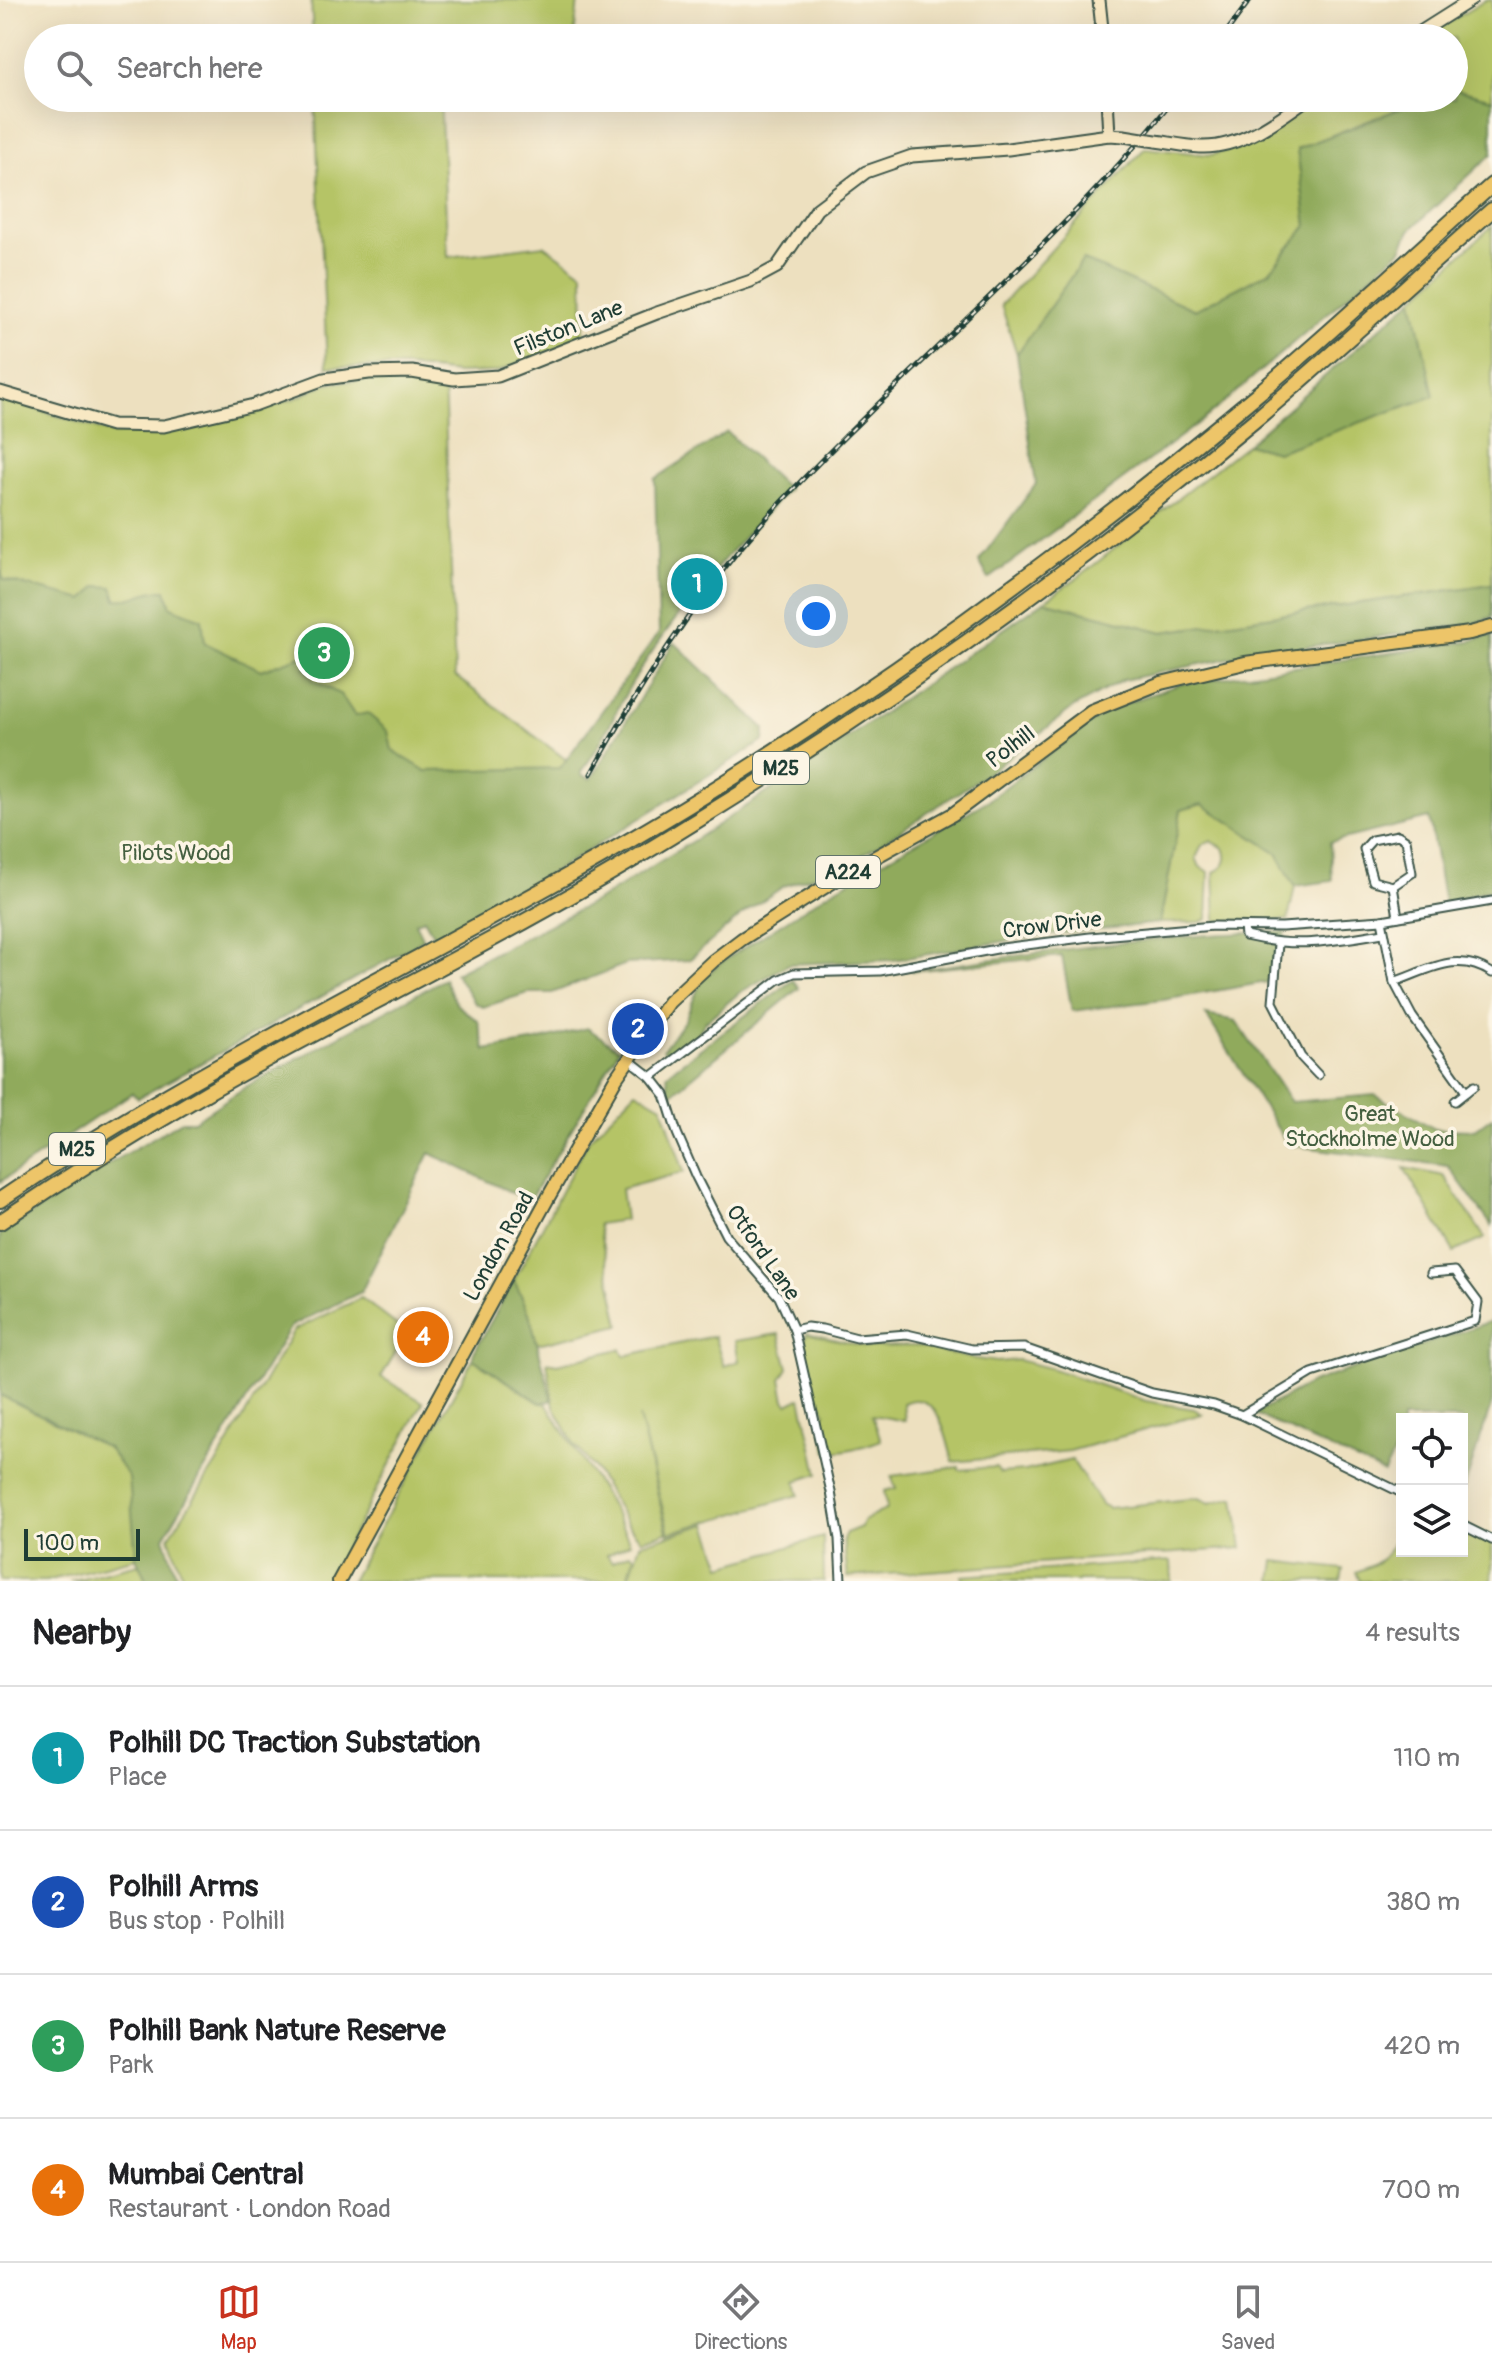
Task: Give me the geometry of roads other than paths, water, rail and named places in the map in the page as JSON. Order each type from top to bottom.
[{"type":"highway","name":"M25","points":[[0,1200],[85,1144],[193,1080],[483,924],[629,841],[878,683],[1032,572],[1203,439],[1329,333],[1492,185]]},
{"type":"highway","name":"M25","points":[[0,1222],[198,1097],[510,930],[631,861],[877,705],[1028,597],[1183,479],[1325,360],[1492,210]]},
{"type":"main road","name":"Polhill","points":[[628,1059],[679,991],[725,952],[850,871],[953,814],[1091,711],[1161,683],[1245,663],[1470,633],[1492,627]]},
{"type":"main road","name":"London Road","points":[[339,1581],[543,1207],[628,1059]]},
{"type":"street","points":[[1099,0],[1102,24]]},
{"type":"street","points":[[1433,24],[1471,0]]},
{"type":"street","points":[[1108,112],[1109,135]]},
{"type":"street","name":"Filston Lane","points":[[0,392],[112,425],[164,426],[254,405],[324,379],[369,373],[412,372],[454,379],[498,376],[657,313],[751,281],[777,267],[817,209],[866,172],[912,156],[1008,149],[1109,135],[1202,147],[1235,142],[1288,112]]},
{"type":"street","points":[[1398,835],[1406,840],[1412,873],[1393,886],[1373,881],[1364,849],[1372,840],[1398,835]]},
{"type":"street","points":[[1393,886],[1398,917]]},
{"type":"street","name":"Crow Drive","points":[[651,1077],[778,980],[794,973],[880,971],[1002,948],[1090,937],[1213,926],[1282,927],[1382,920],[1492,901]]},
{"type":"street","points":[[1382,920],[1394,982],[1412,1016],[1466,1092]]},
{"type":"street","points":[[1244,927],[1245,936],[1278,944],[1304,945],[1384,933]]},
{"type":"street","points":[[1278,944],[1273,1002],[1301,1057],[1318,1075]]},
{"type":"street","points":[[1394,982],[1458,960],[1481,966],[1492,973]]},
{"type":"street","name":"Otford Lane","points":[[628,1059],[651,1077],[665,1095],[690,1164],[726,1236],[779,1297],[794,1330],[831,1492],[839,1539],[841,1581]]},
{"type":"street","points":[[1455,1101],[1474,1086]]},
{"type":"street","points":[[1242,1415],[1312,1373],[1475,1321],[1478,1302],[1455,1271],[1431,1273]]},
{"type":"street","points":[[794,1330],[807,1327],[857,1338],[907,1334],[972,1349],[1024,1348],[1152,1393],[1214,1405],[1242,1415],[1396,1490]]},
{"type":"street","points":[[1468,1528],[1492,1540]]},
{"type":"railway","points":[[1232,24],[1250,0]]},
{"type":"railway","points":[[591,774],[669,644],[761,524],[864,417],[1077,210],[1163,112]]},
{"type":"place","name":"Polhill DC Traction Substation","points":[[697,584]]},
{"type":"place","name":"Polhill Bank Nature Reserve","points":[[324,653]]},
{"type":"place","name":"Polhill Arms","points":[[638,1029]]},
{"type":"place","name":"Mumbai Central","points":[[423,1337]]},
{"type":"park label","name":"Pilots Wood","points":[[176,852]]},
{"type":"park label","name":"Great Stockholme Wood","points":[[1370,1126]]}]
